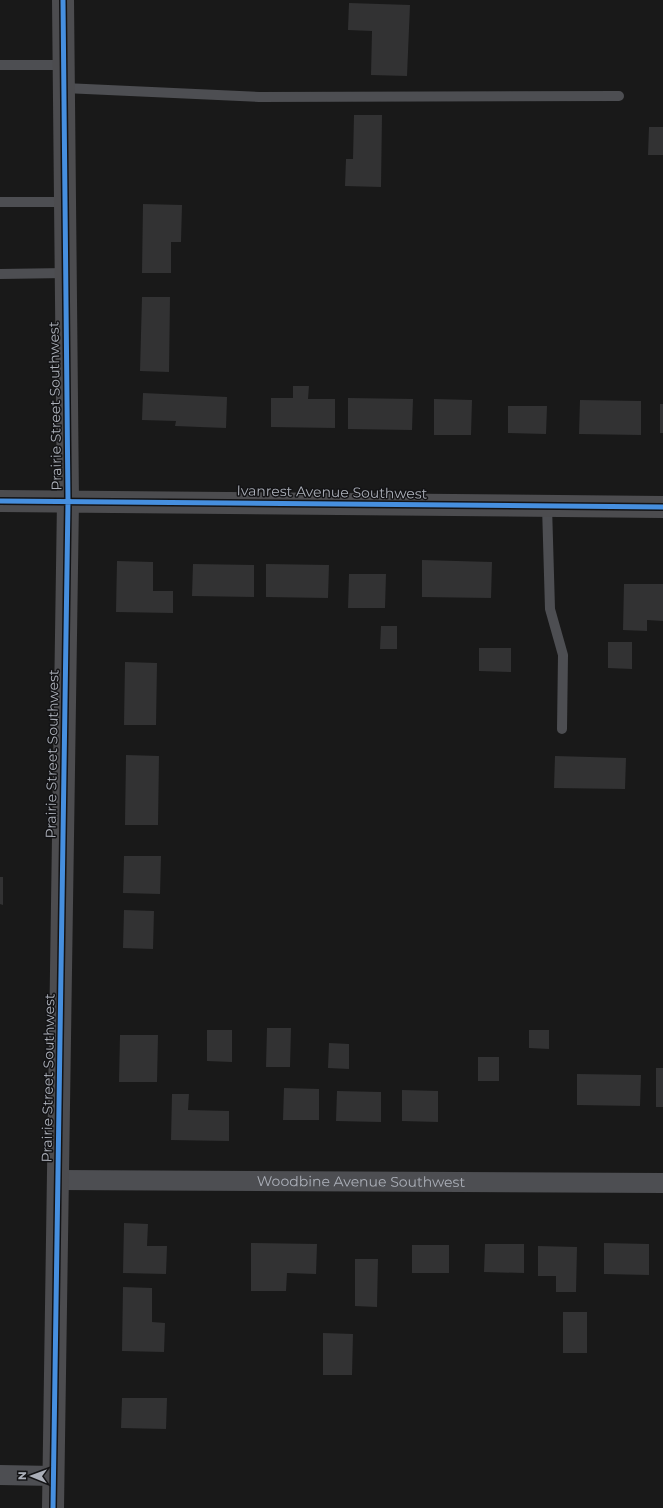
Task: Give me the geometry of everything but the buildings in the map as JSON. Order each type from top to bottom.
[{"type":"street","name":"Prairie Street Southwest","points":[[53,1508],[68,501],[63,0]]},
{"type":"street","name":"Ivanrest Avenue Southwest","points":[[0,501],[663,507]]},
{"type":"street","name":"Woodbine Avenue Southwest","points":[[59,1180],[663,1183]]},
{"type":"street","points":[[0,1475],[54,1476]]},
{"type":"lane","points":[[0,65],[63,65]]},
{"type":"lane","points":[[64,88],[259,97],[619,96]]},
{"type":"lane","points":[[0,202],[64,202]]},
{"type":"lane","points":[[0,274],[66,273]]},
{"type":"lane","points":[[547,506],[550,609],[563,655],[562,729]]},
{"type":"cycle path","points":[[53,1508],[68,501],[63,0]]},
{"type":"cycle path","points":[[0,501],[663,507]]}]
